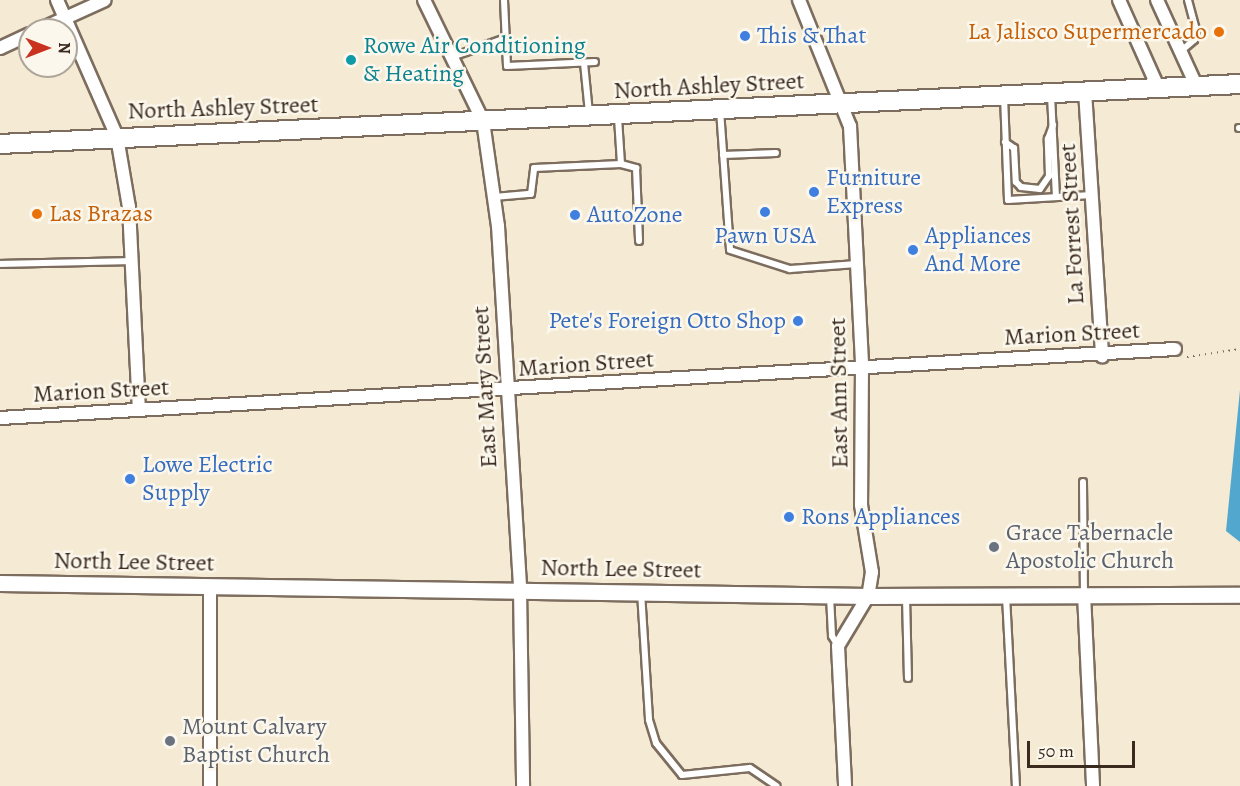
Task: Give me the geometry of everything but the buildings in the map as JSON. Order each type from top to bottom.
[{"type":"main road","name":"North Ashley Street","points":[[0,144],[117,136],[483,121],[1240,84]]},
{"type":"street","points":[[57,0],[65,18],[105,0]]},
{"type":"street","name":"East Mary Street","points":[[424,0],[483,121],[494,197],[520,589],[523,786]]},
{"type":"street","name":"East Ann Street","points":[[799,0],[844,104],[850,126],[862,366],[861,506],[872,572],[868,596],[838,646]]},
{"type":"street","points":[[1119,0],[1158,87]]},
{"type":"street","points":[[1157,0],[1197,85]]},
{"type":"street","points":[[0,48],[18,40]]},
{"type":"street","points":[[78,48],[117,136],[129,207],[139,410]]},
{"type":"street","name":"La Forrest Street","points":[[1085,91],[1102,356]]},
{"type":"street","name":"Marion Street","points":[[0,418],[507,391],[862,366],[1102,356],[1175,349]]},
{"type":"street","name":"North Lee Street","points":[[0,583],[520,589],[830,596],[1084,594],[1235,596]]},
{"type":"street","points":[[210,586],[210,786]]},
{"type":"street","points":[[1084,594],[1093,786]]},
{"type":"street","points":[[838,646],[845,786]]},
{"type":"lane","points":[[504,0],[507,66],[595,62]]},
{"type":"lane","points":[[1181,52],[1194,40],[1196,30],[1188,0]]},
{"type":"lane","points":[[450,57],[506,39]]},
{"type":"lane","points":[[584,63],[589,115]]},
{"type":"lane","points":[[1051,93],[1056,197]]},
{"type":"lane","points":[[1004,96],[1008,200],[1092,195]]},
{"type":"lane","points":[[720,110],[730,250],[790,269],[857,264]]},
{"type":"lane","points":[[618,114],[621,164]]},
{"type":"lane","points":[[1005,142],[1014,148],[1017,182],[1021,187],[1040,189],[1049,176],[1048,139],[1053,125]]},
{"type":"lane","points":[[723,155],[776,153]]},
{"type":"lane","points":[[494,197],[531,194],[534,168],[621,164],[636,168],[639,241]]},
{"type":"lane","points":[[0,264],[131,261]]},
{"type":"lane","points":[[1083,482],[1084,594]]},
{"type":"lane","points":[[641,592],[649,720],[656,743],[682,775],[750,768],[777,786]]},
{"type":"lane","points":[[830,596],[832,636],[838,646]]},
{"type":"lane","points":[[906,596],[908,678]]},
{"type":"lane","points":[[1006,596],[1016,786]]},
{"type":"water","points":[[1240,390],[1240,542],[1226,531]]},
{"type":"place","name":"La Jalisco Supermercado","points":[[1219,32]]},
{"type":"place","name":"This & That","points":[[745,36]]},
{"type":"place","name":"Rowe Air Conditioning & Heating","points":[[351,60]]},
{"type":"place","name":"Furniture Express","points":[[814,192]]},
{"type":"place","name":"Pawn USA","points":[[765,212]]},
{"type":"place","name":"Las Brazas","points":[[37,214]]},
{"type":"place","name":"AutoZone","points":[[575,215]]},
{"type":"place","name":"Appliances And More","points":[[913,250]]},
{"type":"place","name":"Pete's Foreign Otto Shop","points":[[798,321]]},
{"type":"place","name":"Lowe Electric Supply","points":[[130,479]]},
{"type":"place","name":"Rons Appliances","points":[[789,517]]},
{"type":"place","name":"Grace Tabernacle Apostolic Church","points":[[994,547]]},
{"type":"place","name":"Mount Calvary Baptist Church","points":[[170,741]]}]
